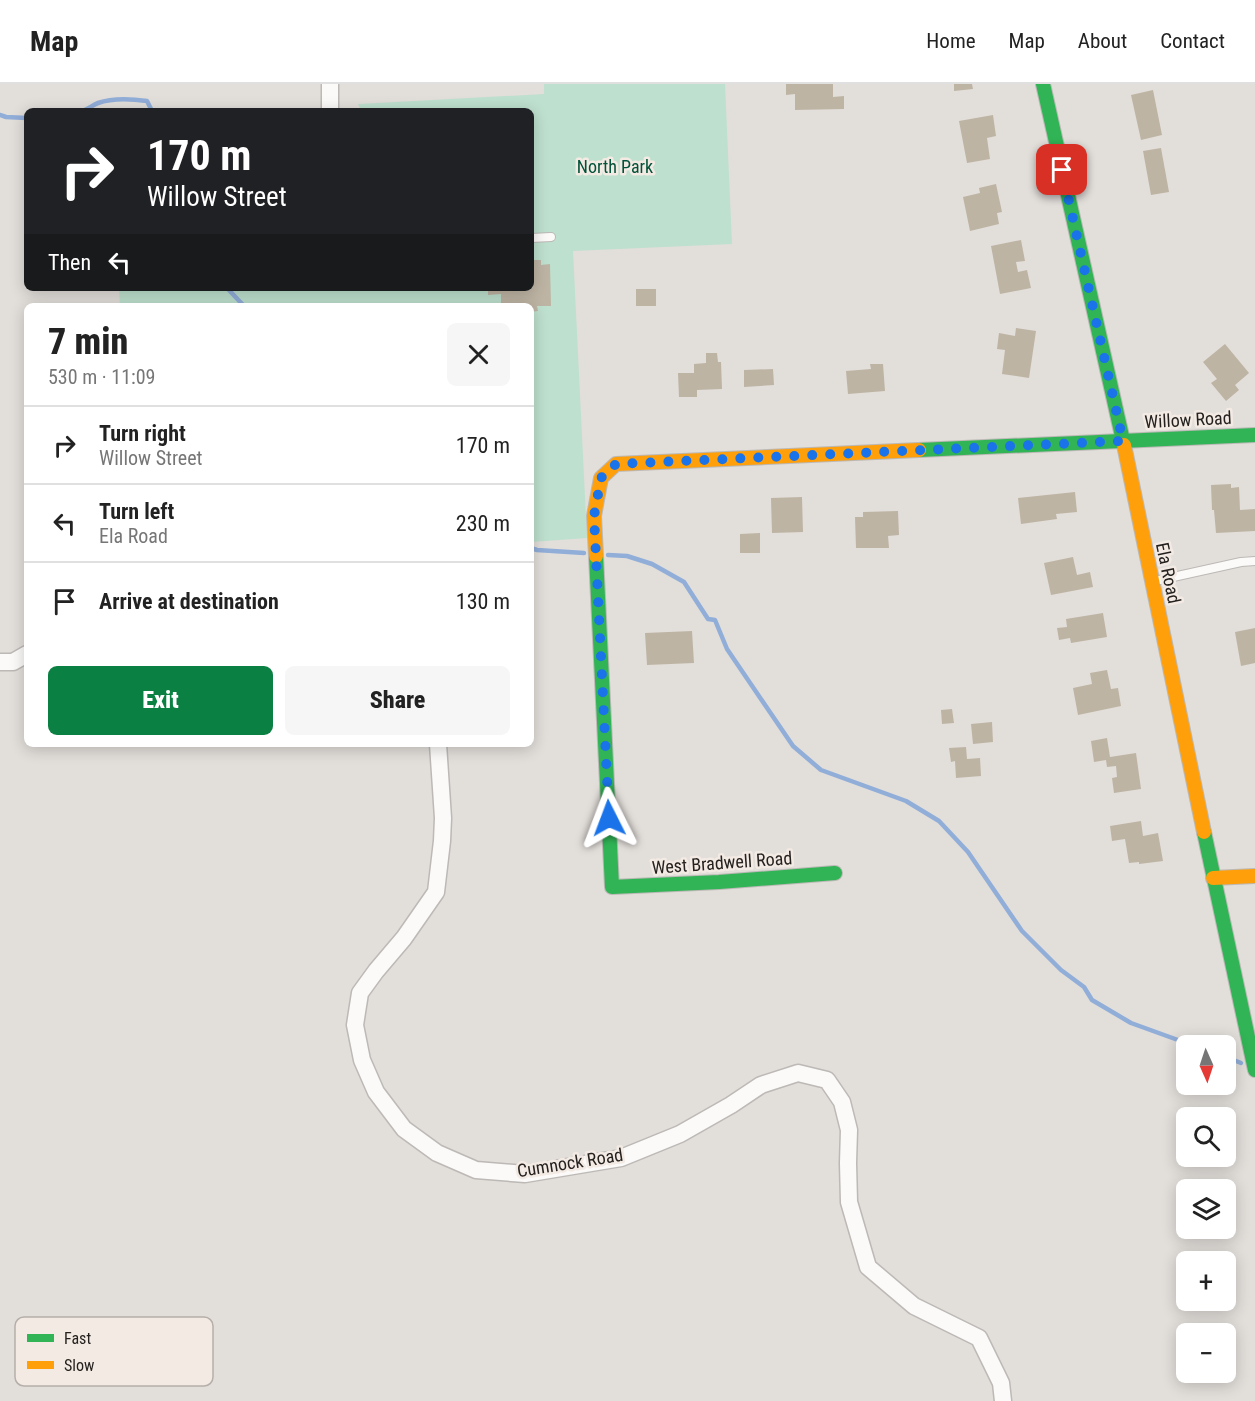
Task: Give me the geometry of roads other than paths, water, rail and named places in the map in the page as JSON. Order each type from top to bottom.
[{"type":"street","name":"Ela Road","points":[[1043,84],[1123,441],[1255,1070]]},
{"type":"street","name":"Willow Road","points":[[612,887],[594,516],[601,478],[616,464],[1255,435]]},
{"type":"street","points":[[0,662],[13,662],[24,656]]},
{"type":"street","name":"Cumnock Road","points":[[438,747],[443,818],[436,892],[404,938],[360,993],[356,1025],[362,1060],[376,1092],[404,1129],[437,1153],[476,1170],[525,1174],[621,1158],[680,1134],[731,1105],[760,1085],[788,1076],[798,1073],[827,1080],[842,1102],[849,1130],[849,1202],[868,1268],[914,1306],[979,1338],[1001,1383],[1004,1401]]},
{"type":"street","name":"West Bradwell Road","points":[[612,887],[835,873]]},
{"type":"street","points":[[1213,878],[1255,876]]},
{"type":"lane","points":[[534,238],[551,237]]},
{"type":"lane","points":[[1152,582],[1241,562],[1255,561]]},
{"type":"waterway","points":[[89,108],[104,101],[122,99],[147,101],[150,108]]},
{"type":"waterway","points":[[0,115],[24,118]]},
{"type":"waterway","points":[[230,291],[241,303]]},
{"type":"waterway","points":[[534,549],[584,553]]},
{"type":"waterway","points":[[608,555],[627,556],[652,564],[684,582],[708,619],[715,620],[727,649],[793,746],[821,770],[906,801],[939,821],[968,852],[1022,931],[1061,970],[1084,987],[1092,1000],[1131,1023],[1176,1039]]},
{"type":"waterway","points":[[1236,1061],[1241,1063]]},
{"type":"park label","name":"North Park","points":[[615,167]]}]
